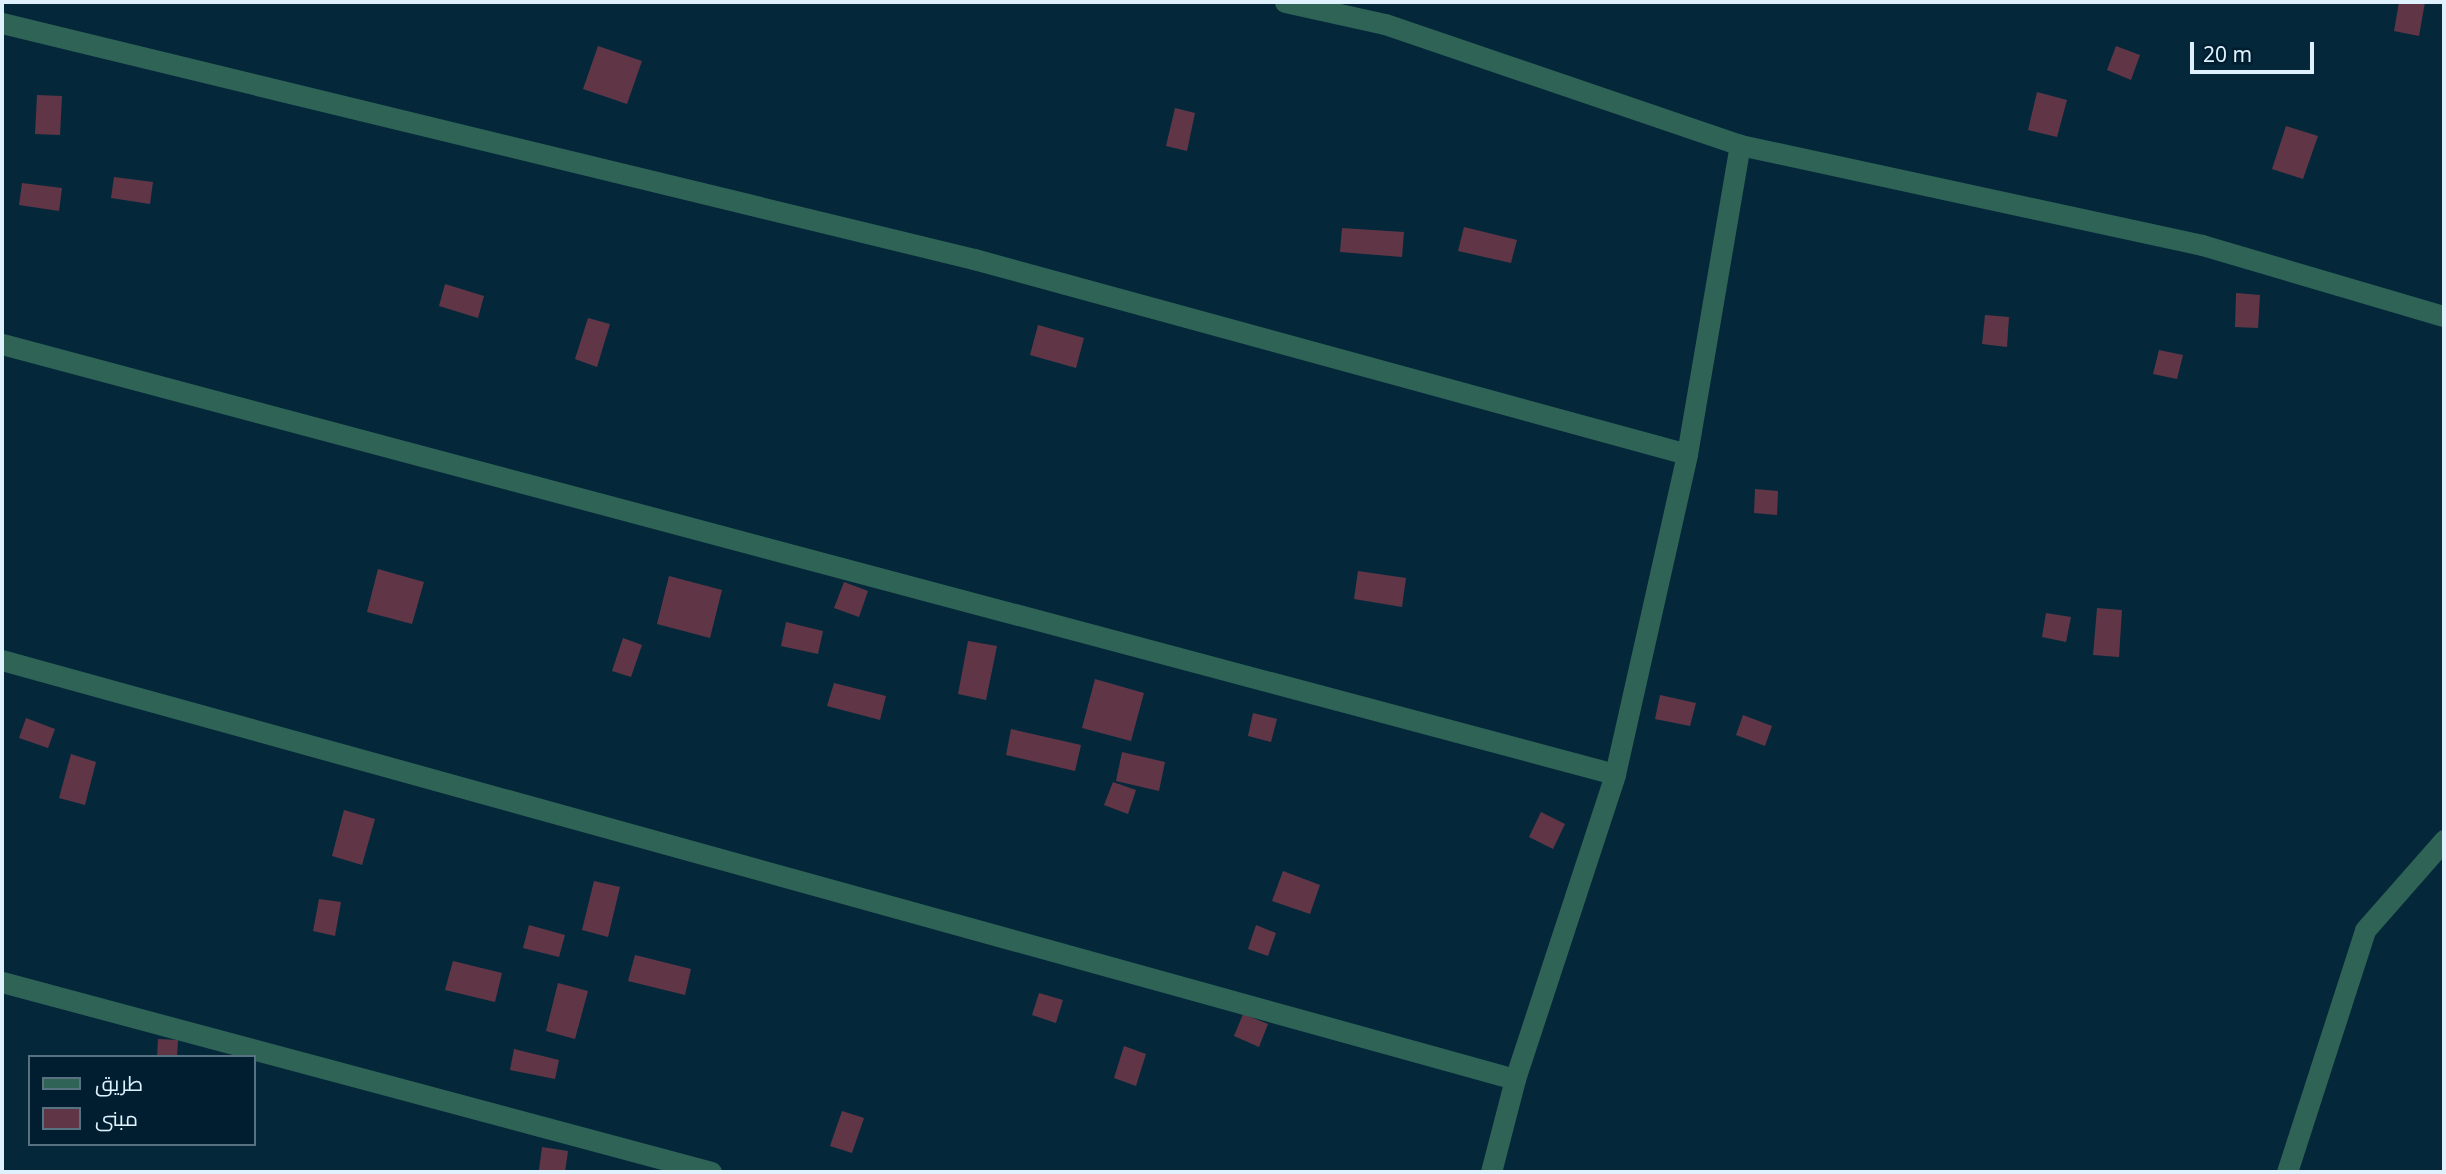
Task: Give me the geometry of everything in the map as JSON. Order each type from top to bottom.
[{"type":"street","points":[[1285,2],[1385,24],[1740,145],[2202,246],[2444,316]]},
{"type":"street","points":[[2,23],[974,258],[1687,454]]},
{"type":"street","points":[[1491,1172],[1515,1079],[1615,774],[1687,454],[1740,145]]},
{"type":"street","points":[[2,344],[1615,774]]},
{"type":"street","points":[[2,660],[1515,1079]]},
{"type":"street","points":[[2287,1172],[2365,930],[2444,840]]},
{"type":"street","points":[[2,982],[711,1172]]},
{"type":"building","points":[[2399,2],[2425,2],[2419,36],[2394,31]]},
{"type":"building","points":[[598,46],[642,61],[627,104],[583,89]]},
{"type":"building","points":[[2116,46],[2140,55],[2131,80],[2107,70]]},
{"type":"building","points":[[2037,92],[2067,100],[2057,137],[2028,130]]},
{"type":"building","points":[[37,95],[62,96],[60,135],[35,134]]},
{"type":"building","points":[[1175,108],[1195,113],[1187,151],[1166,146]]},
{"type":"building","points":[[2286,126],[2318,136],[2303,179],[2272,169]]},
{"type":"building","points":[[114,177],[153,182],[150,204],[111,198]]},
{"type":"building","points":[[22,183],[62,188],[59,211],[19,205]]},
{"type":"building","points":[[1464,227],[1517,240],[1511,263],[1458,251]]},
{"type":"building","points":[[1342,228],[1404,232],[1402,257],[1340,252]]},
{"type":"building","points":[[445,284],[484,296],[478,318],[439,306]]},
{"type":"building","points":[[2236,293],[2260,295],[2258,328],[2235,327]]},
{"type":"building","points":[[1985,315],[2009,317],[2007,347],[1982,344]]},
{"type":"building","points":[[588,318],[610,324],[597,367],[575,359]]},
{"type":"building","points":[[1038,325],[1084,338],[1076,368],[1030,355]]},
{"type":"building","points":[[2159,350],[2183,355],[2177,379],[2153,374]]},
{"type":"building","points":[[1755,489],[1778,491],[1777,515],[1754,513]]},
{"type":"building","points":[[378,569],[424,582],[412,624],[367,612]]},
{"type":"building","points":[[1358,571],[1406,578],[1402,607],[1354,599]]},
{"type":"building","points":[[669,576],[722,590],[710,638],[657,624]]},
{"type":"building","points":[[844,582],[868,591],[859,617],[834,608]]},
{"type":"building","points":[[2097,608],[2122,610],[2119,657],[2093,655]]},
{"type":"building","points":[[2046,613],[2071,617],[2066,642],[2042,637]]},
{"type":"building","points":[[786,622],[823,631],[818,654],[781,646]]},
{"type":"building","points":[[623,638],[642,645],[631,677],[612,671]]},
{"type":"building","points":[[968,641],[997,646],[986,700],[958,694]]},
{"type":"building","points":[[1095,679],[1144,693],[1131,741],[1082,728]]},
{"type":"building","points":[[834,683],[886,696],[880,720],[827,706]]},
{"type":"building","points":[[1660,695],[1696,703],[1690,726],[1655,719]]},
{"type":"building","points":[[1253,713],[1277,719],[1271,742],[1248,736]]},
{"type":"building","points":[[1743,715],[1772,726],[1765,746],[1736,735]]},
{"type":"building","points":[[26,718],[55,729],[48,748],[19,738]]},
{"type":"building","points":[[1011,729],[1081,745],[1075,771],[1006,755]]},
{"type":"building","points":[[1122,752],[1165,762],[1159,791],[1116,781]]},
{"type":"building","points":[[71,754],[96,762],[85,805],[59,798]]},
{"type":"building","points":[[1113,782],[1136,790],[1128,814],[1104,805]]},
{"type":"building","points":[[344,810],[375,819],[362,865],[332,856]]},
{"type":"building","points":[[1541,812],[1565,824],[1553,849],[1529,837]]},
{"type":"building","points":[[1283,871],[1320,885],[1310,914],[1272,901]]},
{"type":"building","points":[[594,881],[620,887],[608,937],[582,930]]},
{"type":"building","points":[[319,899],[341,902],[335,936],[313,931]]},
{"type":"building","points":[[529,925],[565,935],[559,957],[523,948]]},
{"type":"building","points":[[1256,925],[1276,933],[1268,956],[1248,949]]},
{"type":"building","points":[[635,955],[691,969],[685,995],[628,981]]},
{"type":"building","points":[[453,961],[502,973],[495,1002],[445,990]]},
{"type":"building","points":[[558,983],[588,991],[575,1039],[546,1031]]},
{"type":"building","points":[[1039,993],[1063,1000],[1056,1023],[1032,1015]]},
{"type":"building","points":[[1243,1014],[1268,1024],[1259,1047],[1234,1036]]},
{"type":"building","points":[[158,1039],[178,1040],[177,1055],[157,1055]]},
{"type":"building","points":[[1124,1046],[1146,1054],[1136,1086],[1114,1078]]},
{"type":"building","points":[[514,1049],[559,1060],[555,1079],[510,1070]]},
{"type":"building","points":[[842,1111],[864,1118],[852,1153],[830,1146]]},
{"type":"building","points":[[542,1147],[568,1151],[565,1172],[539,1170]]}]
